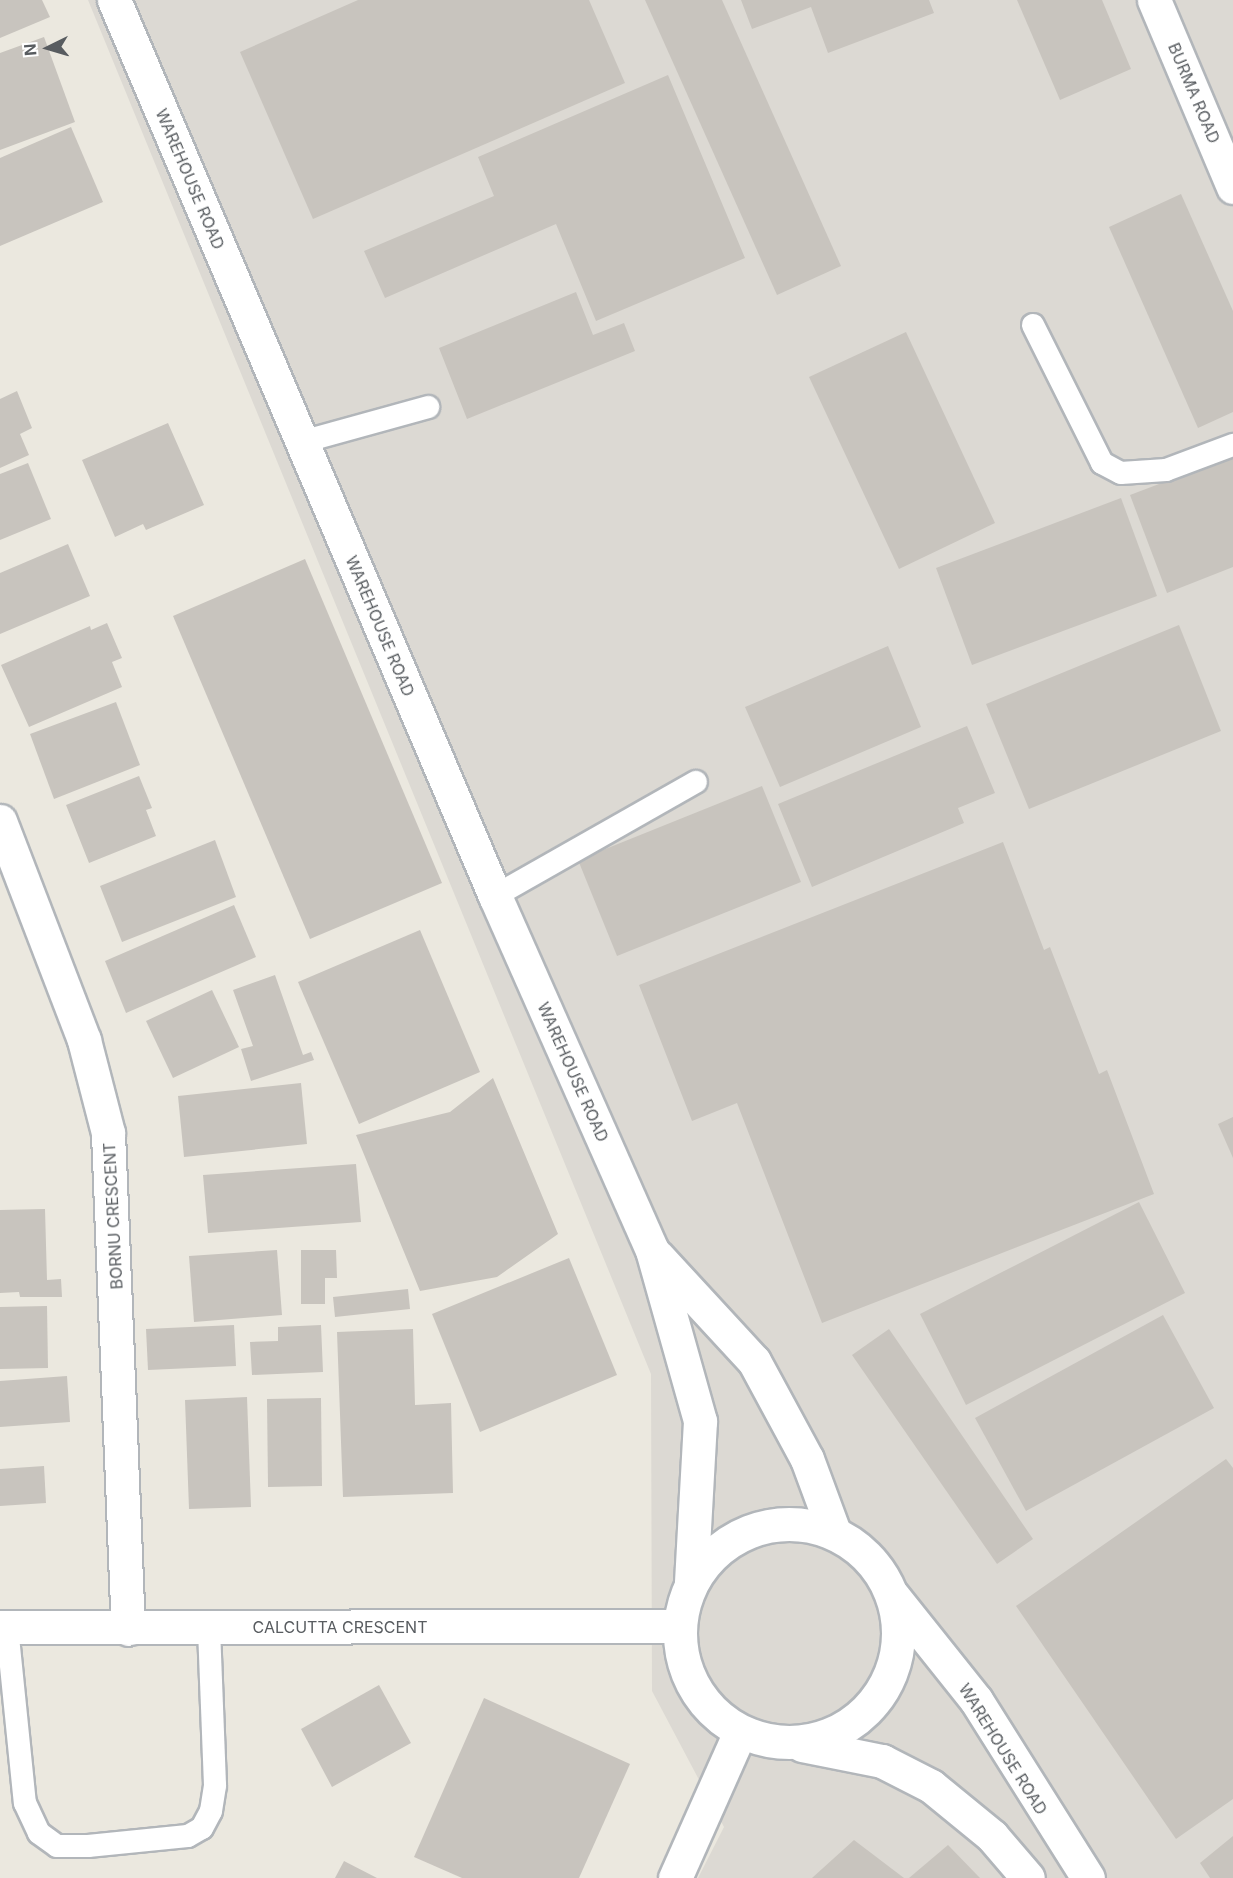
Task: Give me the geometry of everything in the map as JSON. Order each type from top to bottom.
[{"type":"main road","name":"WAREHOUSE ROAD","points":[[114,0],[495,896],[652,1250],[700,1421],[691,1584]]},
{"type":"main road","name":"BURMA ROAD","points":[[1154,0],[1229,177]]},
{"type":"main road","name":"BORNU CRESCENT","points":[[0,821],[84,1040],[108,1133],[128,1629]]},
{"type":"main road","name":"WAREHOUSE ROAD","points":[[652,1250],[754,1361],[807,1459],[834,1532]]},
{"type":"main road","points":[[794,1744],[828,1736],[848,1725],[881,1694],[896,1663],[899,1628],[892,1594],[869,1557],[834,1532],[794,1522],[754,1528],[718,1548],[691,1584],[680,1626],[682,1658],[694,1688],[714,1713],[740,1732],[794,1744],[882,1761],[931,1786],[992,1836],[1028,1878]]},
{"type":"main road","name":"WAREHOUSE ROAD","points":[[892,1594],[976,1700],[1088,1878]]},
{"type":"main road","name":"CALCUTTA CRESCENT","points":[[3,1627],[128,1629],[680,1626]]},
{"type":"main road","points":[[675,1878],[740,1732]]},
{"type":"lane","points":[[1033,325],[1102,463],[1121,473],[1166,470],[1233,445]]},
{"type":"lane","points":[[302,442],[428,406]]},
{"type":"lane","points":[[495,896],[696,782]]},
{"type":"lane","points":[[3,1627],[25,1803],[39,1833],[57,1846],[188,1836],[202,1828],[212,1811],[215,1785],[209,1628]]},
{"type":"shaded area","points":[[88,0],[1233,0],[1233,1878],[698,1878],[724,1827],[652,1691],[651,1374]]},
{"type":"building","points":[[0,0],[42,0],[50,17],[0,38]]},
{"type":"building","points":[[358,0],[589,0],[625,83],[313,219],[240,52]]},
{"type":"building","points":[[645,0],[722,0],[841,266],[777,295]]},
{"type":"building","points":[[741,0],[929,0],[934,13],[828,53],[811,7],[752,29]]},
{"type":"building","points":[[1017,0],[1102,0],[1131,69],[1060,100]]},
{"type":"building","points":[[44,37],[75,122],[0,150],[0,53]]},
{"type":"building","points":[[668,75],[745,258],[596,321],[556,224],[385,298],[364,251],[494,196],[478,157]]},
{"type":"building","points":[[71,127],[103,202],[0,246],[0,158]]},
{"type":"building","points":[[1181,194],[1233,311],[1233,412],[1198,428],[1109,227]]},
{"type":"building","points":[[576,292],[593,335],[624,323],[635,351],[467,419],[439,348]]},
{"type":"building","points":[[906,332],[995,523],[899,569],[809,377]]},
{"type":"building","points":[[17,391],[32,428],[20,434],[29,455],[0,468],[0,399]]},
{"type":"building","points":[[168,423],[204,505],[146,530],[143,524],[115,537],[82,460]]},
{"type":"building","points":[[1233,456],[1233,567],[1167,593],[1130,495]]},
{"type":"building","points":[[28,463],[51,519],[0,540],[0,474]]},
{"type":"building","points":[[1121,498],[1157,596],[972,665],[936,568]]},
{"type":"building","points":[[68,544],[90,596],[0,634],[0,573]]},
{"type":"building","points":[[305,559],[442,883],[310,939],[173,616]]},
{"type":"building","points":[[107,623],[122,658],[112,662],[122,687],[29,727],[1,665],[90,626],[91,630]]},
{"type":"building","points":[[1179,625],[1221,731],[1029,809],[986,704]]},
{"type":"building","points":[[888,646],[921,727],[780,787],[745,707]]},
{"type":"building","points":[[116,702],[140,765],[54,799],[30,734]]},
{"type":"building","points":[[967,726],[995,793],[958,808],[964,823],[812,887],[778,804]]},
{"type":"building","points":[[139,776],[152,808],[146,810],[156,836],[89,863],[66,805]]},
{"type":"building","points":[[762,786],[801,882],[617,956],[578,860]]},
{"type":"building","points":[[215,840],[236,897],[122,942],[100,886]]},
{"type":"building","points":[[1003,842],[1044,950],[1050,947],[1099,1074],[1107,1070],[1154,1194],[822,1323],[737,1103],[692,1121],[639,985]]},
{"type":"building","points":[[234,905],[256,957],[126,1013],[105,961]]},
{"type":"building","points":[[420,930],[480,1072],[359,1124],[298,982]]},
{"type":"building","points":[[275,975],[303,1055],[311,1052],[314,1060],[251,1081],[241,1049],[253,1046],[233,990]]},
{"type":"building","points":[[212,990],[239,1047],[173,1078],[146,1021]]},
{"type":"building","points":[[493,1078],[558,1234],[497,1277],[420,1291],[356,1135],[450,1112]]},
{"type":"building","points":[[301,1083],[307,1144],[184,1157],[178,1096]]},
{"type":"building","points":[[1233,1117],[1233,1158],[1218,1124]]},
{"type":"building","points":[[356,1164],[361,1222],[208,1233],[203,1175]]},
{"type":"building","points":[[1139,1202],[1185,1293],[966,1405],[920,1314]]},
{"type":"building","points":[[45,1209],[47,1280],[61,1279],[62,1297],[20,1297],[19,1292],[0,1293],[0,1210]]},
{"type":"building","points":[[277,1250],[282,1315],[194,1322],[189,1256]]},
{"type":"building","points":[[301,1250],[336,1250],[337,1278],[325,1278],[325,1304],[301,1304]]},
{"type":"building","points":[[569,1258],[617,1375],[480,1432],[432,1314]]},
{"type":"building","points":[[408,1289],[410,1309],[335,1317],[333,1297]]},
{"type":"building","points":[[47,1306],[48,1368],[0,1369],[0,1307]]},
{"type":"building","points":[[1163,1315],[1214,1408],[1026,1511],[975,1418]]},
{"type":"building","points":[[234,1325],[236,1366],[148,1370],[146,1329]]},
{"type":"building","points":[[321,1325],[323,1372],[252,1375],[250,1342],[278,1341],[278,1327]]},
{"type":"building","points":[[413,1329],[415,1405],[451,1403],[453,1493],[343,1497],[337,1332]]},
{"type":"building","points":[[889,1329],[1033,1539],[997,1564],[852,1355]]},
{"type":"building","points":[[67,1376],[70,1422],[0,1427],[0,1381]]},
{"type":"building","points":[[247,1397],[251,1507],[189,1509],[185,1400]]},
{"type":"building","points":[[321,1398],[322,1486],[268,1487],[267,1399]]},
{"type":"building","points":[[1226,1459],[1233,1468],[1233,1799],[1176,1839],[1016,1606]]},
{"type":"building","points":[[44,1466],[46,1503],[0,1506],[0,1469]]},
{"type":"building","points":[[379,1685],[411,1743],[332,1787],[301,1729]]},
{"type":"building","points":[[484,1698],[630,1764],[579,1878],[462,1878],[414,1857]]},
{"type":"building","points":[[1233,1836],[1233,1878],[1210,1878],[1200,1863]]},
{"type":"building","points":[[854,1840],[904,1878],[812,1878]]},
{"type":"building","points":[[948,1845],[980,1878],[909,1878]]},
{"type":"building","points":[[344,1861],[377,1878],[335,1878]]}]
